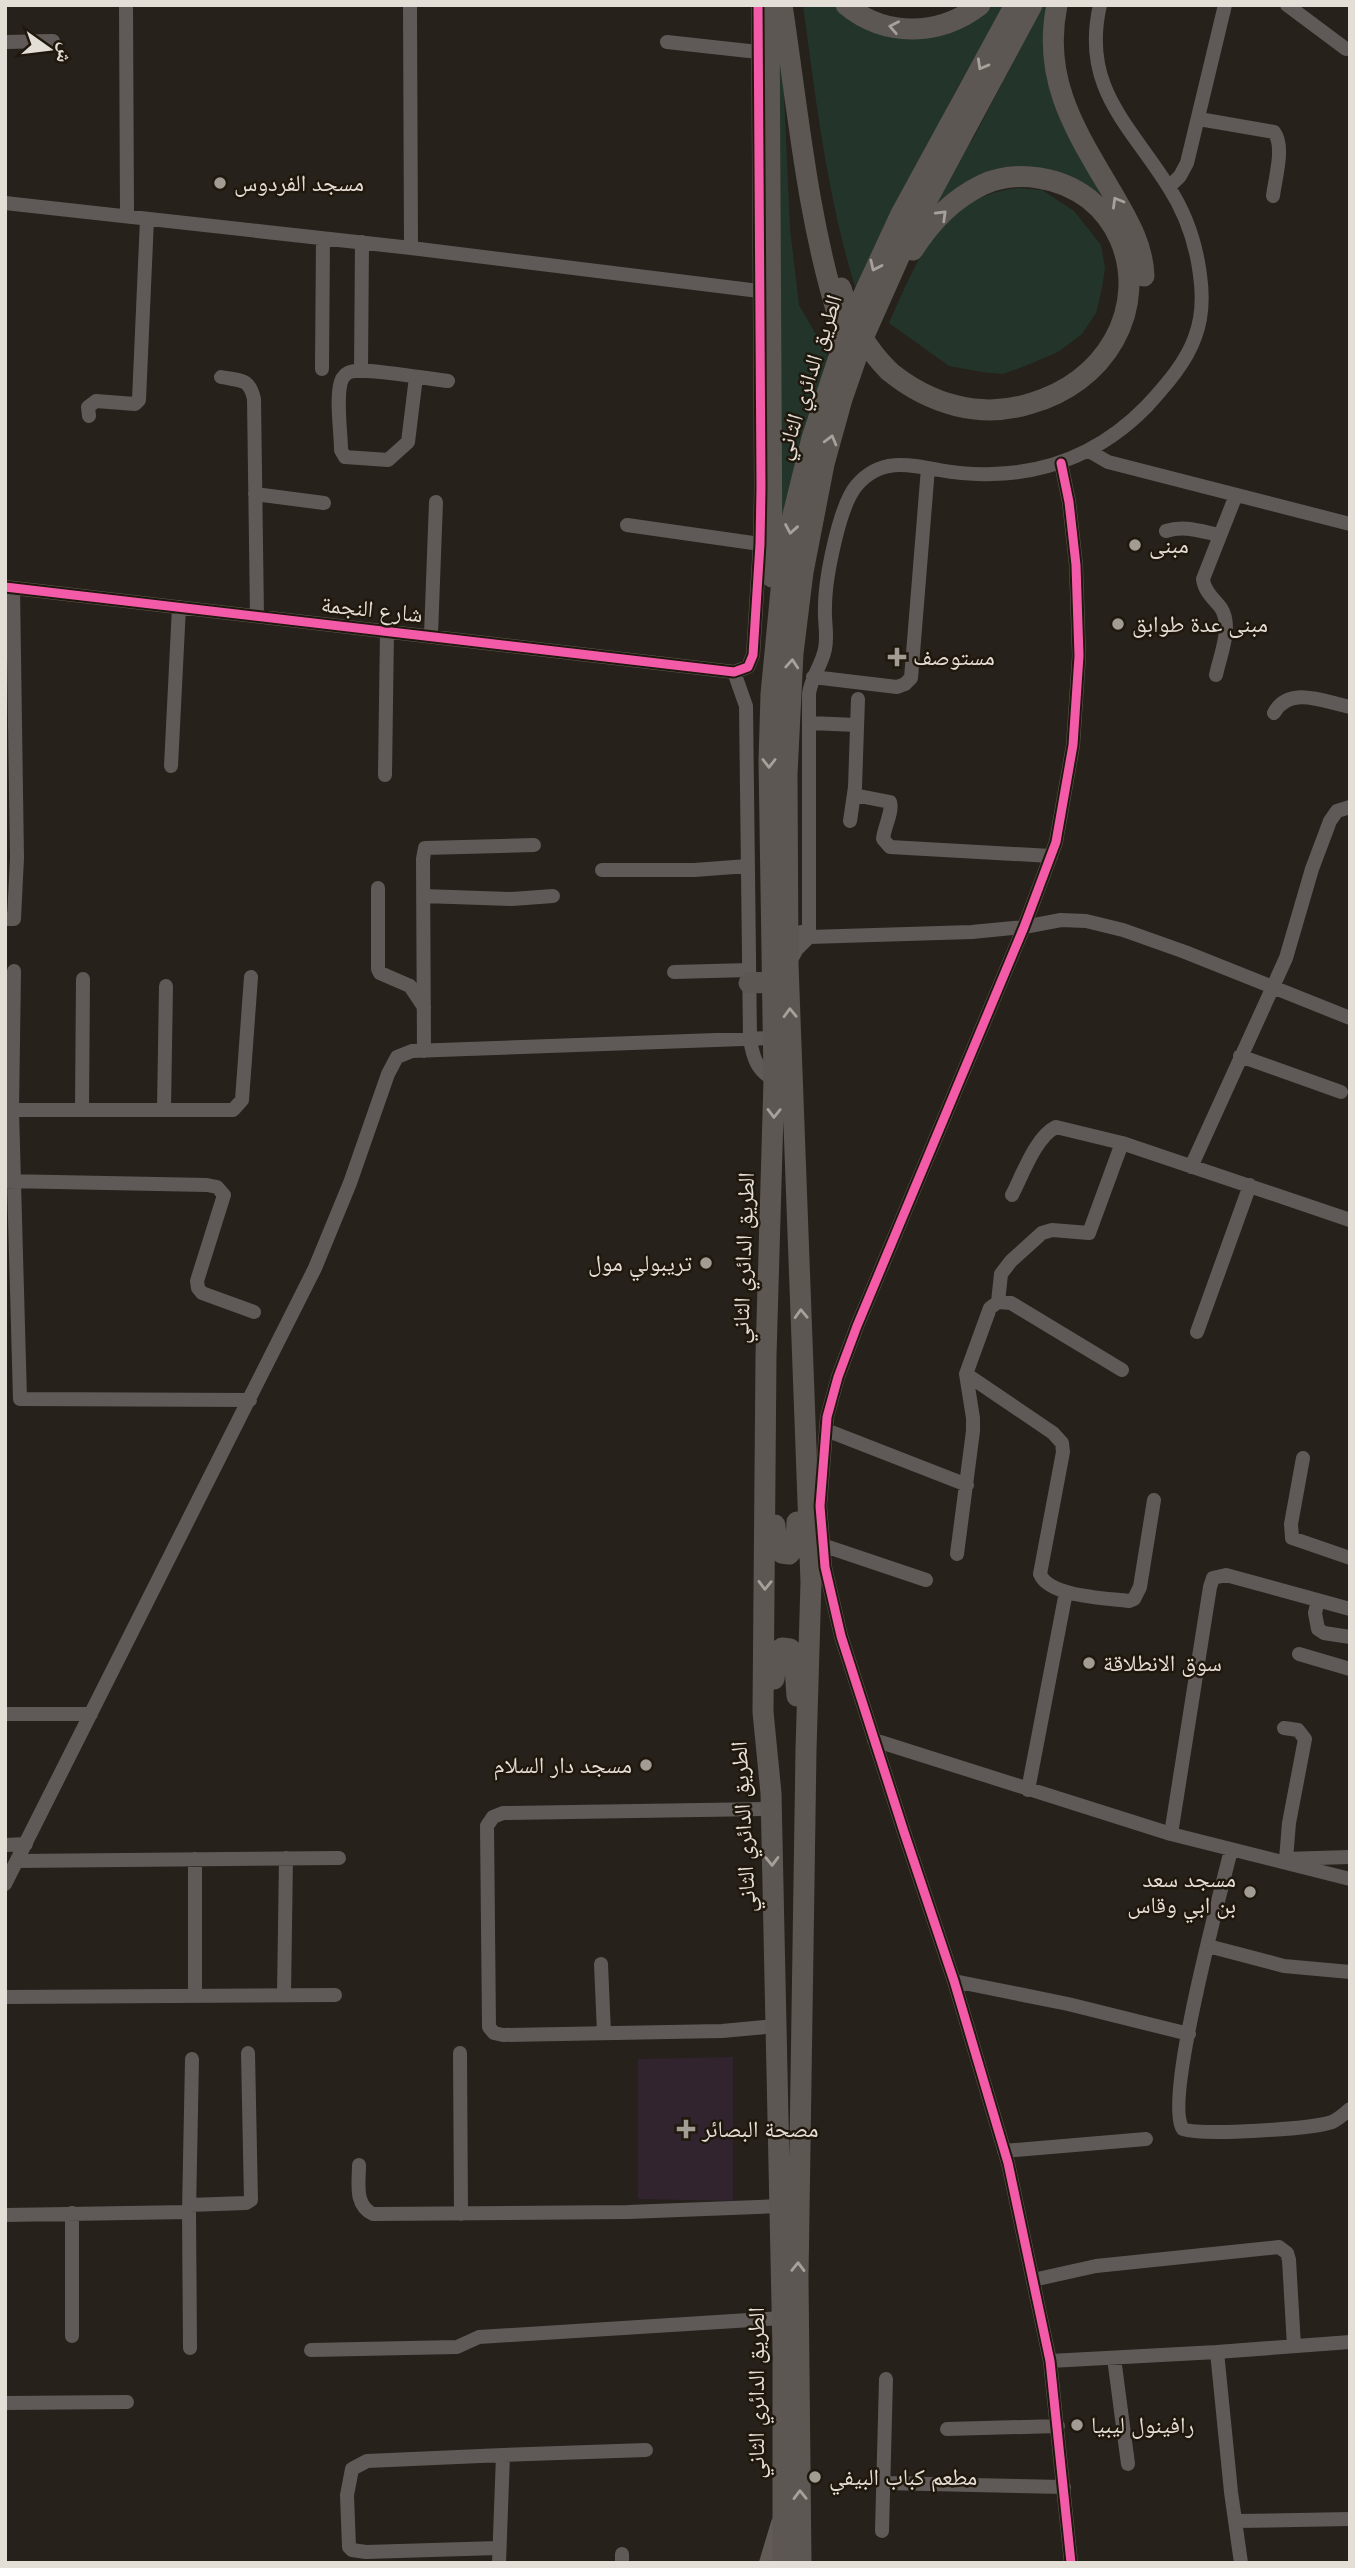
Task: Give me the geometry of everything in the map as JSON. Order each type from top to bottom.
[{"type":"highway","points":[[769,5],[771,694]]},
{"type":"highway","points":[[782,5],[809,190],[825,270],[839,319],[856,353],[916,406],[943,417],[985,424],[1021,421],[1056,409],[1093,386],[1113,364],[1133,331],[1143,295],[1142,258],[1130,223],[1076,131],[1063,103],[1054,56],[1057,5]]},
{"type":"highway","points":[[795,5],[810,125],[841,288],[856,327],[885,377],[935,400],[975,409],[1016,408],[1055,395],[1077,382],[1096,365],[1118,332],[1130,296],[1127,259],[1113,225],[1088,198],[1055,182],[1031,177],[1007,178],[983,184],[939,217],[921,238],[875,311]]},
{"type":"highway","points":[[846,5],[859,15],[881,25],[916,30],[951,22],[980,5]]},
{"type":"highway","name":"الطريق الدائري الثاني","points":[[783,2563],[782,2318],[771,1801],[763,1712],[766,1356],[774,1080],[769,760],[771,694],[781,590],[793,515],[812,438],[836,361],[883,251],[1014,5]]},
{"type":"highway","name":"الطريق الدائري الثاني","points":[[801,2563],[799,2185],[811,1582],[788,964],[788,916],[798,815],[790,693],[803,572],[817,498],[833,430],[863,338],[926,202],[1032,5]]},
{"type":"highway","points":[[749,976],[773,982]]},
{"type":"highway","points":[[766,1356],[773,1404],[776,1546],[779,1552],[786,1554],[795,1549],[797,1542],[797,1397],[803,1362]]},
{"type":"highway","points":[[771,1801],[773,1693],[777,1653],[785,1647],[794,1653],[798,1711],[795,2066],[799,2185]]},
{"type":"main road","points":[[768,2563],[783,2513]]},
{"type":"street","points":[[126,5],[127,216]]},
{"type":"street","points":[[410,5],[411,248]]},
{"type":"street","points":[[758,5],[760,544],[752,655],[748,667],[734,672],[746,706],[750,1039],[752,1053],[759,1068],[774,1080]]},
{"type":"street","points":[[809,937],[798,815],[809,723],[809,694],[825,648],[826,586],[845,507],[852,491],[870,473],[903,463],[957,473],[992,474],[1027,471],[1061,463],[1089,451],[1126,426],[1151,402],[1184,359],[1198,327],[1202,292],[1196,253],[1185,219],[1169,187],[1117,114],[1105,90],[1097,51],[1100,5]]},
{"type":"street","points":[[1169,187],[1180,176],[1187,163],[1224,5]]},
{"type":"street","points":[[1287,5],[1346,49]]},
{"type":"street","points":[[5,42],[53,41]]},
{"type":"street","points":[[667,42],[758,52]]},
{"type":"street","points":[[1199,119],[1274,132],[1279,146],[1273,196]]},
{"type":"street","points":[[5,203],[362,242],[759,291]]},
{"type":"street","points":[[89,416],[89,407],[96,401],[135,404],[139,400],[147,219]]},
{"type":"street","points":[[322,369],[323,239]]},
{"type":"street","points":[[361,371],[362,242]]},
{"type":"street","points":[[416,377],[408,442],[388,460],[345,457],[341,450],[340,388],[343,377],[348,372],[361,371],[416,377],[448,381]]},
{"type":"street","points":[[221,377],[246,382],[252,391],[257,616]]},
{"type":"street","points":[[1089,451],[1108,462],[1350,524]]},
{"type":"street","points":[[1061,463],[1069,502],[1076,565],[1079,656],[1073,745],[1065,796],[1051,856],[1024,927],[857,1326],[830,1404],[820,1506],[822,1545],[841,1636],[954,1981],[1004,2151],[1051,2361],[1070,2563]]},
{"type":"street","points":[[813,677],[897,687],[911,678],[928,468]]},
{"type":"street","points":[[255,494],[324,503]]},
{"type":"street","points":[[1216,675],[1227,624],[1223,611],[1206,590],[1202,579],[1236,495]]},
{"type":"street","points":[[431,635],[436,502]]},
{"type":"street","points":[[628,525],[760,544]]},
{"type":"street","points":[[1166,531],[1177,527],[1219,535]]},
{"type":"street","points":[[5,919],[14,919],[9,588]]},
{"type":"street","name":"شارع النجمة","points":[[9,588],[734,672]]},
{"type":"street","points":[[171,766],[179,607]]},
{"type":"street","points":[[385,775],[387,630]]},
{"type":"street","points":[[1274,713],[1281,703],[1297,696],[1350,707]]},
{"type":"street","points":[[850,821],[854,795],[858,699]]},
{"type":"street","points":[[809,723],[857,725]]},
{"type":"street","points":[[854,795],[890,802],[883,839],[890,847],[1051,856]]},
{"type":"street","points":[[1191,1167],[1286,958],[1312,869],[1330,821],[1336,811],[1350,807]]},
{"type":"street","points":[[425,1051],[423,854],[427,847],[534,845]]},
{"type":"street","points":[[602,870],[694,870],[748,866]]},
{"type":"street","points":[[378,888],[377,969],[380,973],[410,986],[424,1007]]},
{"type":"street","points":[[423,896],[512,900],[553,896]]},
{"type":"street","points":[[788,916],[799,930],[809,937],[932,934],[1024,927],[1061,920],[1099,923],[1185,952],[1350,1018]]},
{"type":"street","points":[[788,964],[797,949],[809,937]]},
{"type":"street","points":[[14,971],[8,1110],[20,1399],[250,1400]]},
{"type":"street","points":[[674,972],[749,976]]},
{"type":"street","points":[[8,1110],[233,1110],[242,1100],[251,977]]},
{"type":"street","points":[[82,1109],[83,979]]},
{"type":"street","points":[[164,1109],[166,986]]},
{"type":"street","points":[[5,1884],[315,1268],[350,1183],[388,1074],[397,1057],[404,1053],[425,1051],[774,1038]]},
{"type":"street","points":[[1240,1056],[1341,1093]]},
{"type":"street","points":[[1012,1195],[1049,1130],[1056,1127],[1122,1143],[1350,1220]]},
{"type":"street","points":[[998,1302],[1000,1275],[1011,1261],[1042,1233],[1052,1230],[1089,1233],[1122,1143]]},
{"type":"street","points":[[10,1181],[217,1187],[223,1195],[221,1208],[197,1281],[198,1288],[202,1293],[254,1312]]},
{"type":"street","points":[[1197,1332],[1251,1185]]},
{"type":"street","points":[[957,1554],[973,1418],[966,1374],[990,1308],[998,1302],[1011,1303],[1122,1370]]},
{"type":"street","points":[[966,1374],[1053,1433],[1062,1443],[1063,1452],[1040,1574],[1046,1584],[1066,1592],[1129,1601],[1134,1599],[1140,1587],[1154,1500]]},
{"type":"street","points":[[826,1430],[967,1485]]},
{"type":"street","points":[[1303,1458],[1291,1524],[1292,1538],[1350,1559]]},
{"type":"street","points":[[822,1545],[926,1580]]},
{"type":"street","points":[[1171,1834],[1211,1581],[1222,1574],[1350,1609]]},
{"type":"street","points":[[1028,1790],[1066,1592]]},
{"type":"street","points":[[1318,1600],[1315,1613],[1318,1629],[1324,1633],[1350,1637]]},
{"type":"street","points":[[1299,1654],[1350,1669]]},
{"type":"street","points":[[5,1714],[91,1714]]},
{"type":"street","points":[[1279,1860],[1305,1739],[1298,1730],[1284,1728]]},
{"type":"street","points":[[874,1740],[1171,1834],[1350,1879]]},
{"type":"street","points":[[771,1801],[503,1813],[493,1817],[487,1826],[489,2027],[494,2033],[503,2035],[722,2031],[776,2026]]},
{"type":"street","points":[[5,1845],[26,1844]]},
{"type":"street","points":[[1231,1850],[1189,2034],[1179,2092],[1180,2124],[1183,2129],[1198,2132],[1238,2131],[1332,2122],[1350,2109]]},
{"type":"street","points":[[1279,1860],[1350,1857]]},
{"type":"street","points":[[284,1995],[286,1858]]},
{"type":"street","points":[[17,1861],[339,1858]]},
{"type":"street","points":[[195,1859],[195,1996]]},
{"type":"street","points":[[1208,1946],[1284,1966],[1350,1972]]},
{"type":"street","points":[[601,1964],[604,2033]]},
{"type":"street","points":[[954,1981],[1068,2004],[1189,2034]]},
{"type":"street","points":[[5,1997],[335,1995]]},
{"type":"street","points":[[5,2215],[189,2209],[246,2203],[251,2200],[248,2053]]},
{"type":"street","points":[[460,2053],[461,2214]]},
{"type":"street","points":[[190,2348],[192,2059]]},
{"type":"street","points":[[1004,2151],[1146,2139]]},
{"type":"street","points":[[359,2165],[360,2203],[364,2210],[373,2214],[780,2206]]},
{"type":"street","points":[[72,2213],[72,2336]]},
{"type":"street","points":[[1033,2280],[1096,2266],[1279,2247],[1287,2253],[1289,2260],[1294,2346]]},
{"type":"street","points":[[312,2350],[457,2347],[479,2337],[782,2318]]},
{"type":"street","points":[[1051,2361],[1350,2342]]},
{"type":"street","points":[[1217,2352],[1241,2563]]},
{"type":"street","points":[[1114,2358],[1128,2464]]},
{"type":"street","points":[[882,2531],[886,2379]]},
{"type":"street","points":[[5,2403],[127,2402]]},
{"type":"street","points":[[947,2429],[1058,2426]]},
{"type":"street","points":[[503,2455],[498,2555],[366,2552],[349,2547],[347,2495],[352,2469],[367,2461],[503,2455],[646,2450]]},
{"type":"street","points":[[884,2483],[1064,2487]]},
{"type":"street","points":[[1237,2521],[1350,2519]]},
{"type":"shaded area","name":"مصحة البصائر","points":[[733,2057],[733,2201],[638,2199],[638,2059]]},
{"type":"green space","points":[[803,5],[837,5],[870,27],[986,11],[991,5],[1005,5],[956,90],[856,290],[830,184]]},
{"type":"green space","points":[[1043,5],[1054,5],[1048,28],[1090,171],[1104,203],[1028,170],[923,230],[954,167],[974,137]]},
{"type":"green space","points":[[775,13],[784,94],[790,229],[799,305],[829,357],[780,538]]},
{"type":"green space","points":[[1018,188],[1042,190],[1074,211],[1101,245],[1105,268],[1096,313],[1082,334],[1058,352],[1003,374],[949,366],[889,323],[922,255],[950,218],[969,204],[991,194]]},
{"type":"cycle path","points":[[5,587],[734,672],[748,667],[753,655],[761,487],[758,5]]},
{"type":"cycle path","points":[[1061,463],[1069,502],[1076,565],[1079,656],[1073,745],[1056,842],[1024,927],[838,1377],[827,1417],[820,1506],[825,1567],[841,1636],[954,1981],[1008,2163],[1050,2361],[1071,2563]]},
{"type":"place","name":"مسجد الفردوس","points":[[220,183]]},
{"type":"place","name":"مبنى","points":[[1135,545]]},
{"type":"place","name":"مبنى عدة طوابق","points":[[1118,624]]},
{"type":"place","name":"مستوصف","points":[[897,657]]},
{"type":"place","name":"تريبولي مول","points":[[706,1263]]},
{"type":"place","name":"سوق الانطلاقة","points":[[1089,1663]]},
{"type":"place","name":"مسجد دار السلام","points":[[646,1765]]},
{"type":"place","name":"مسجد سعد بن ابي وقاس","points":[[1250,1892]]},
{"type":"place","name":"مصحة البصائر","points":[[686,2129]]},
{"type":"place","name":"رافينول ليبيا","points":[[1077,2425]]},
{"type":"place","name":"مطعم كباب البيفي","points":[[815,2477]]}]
